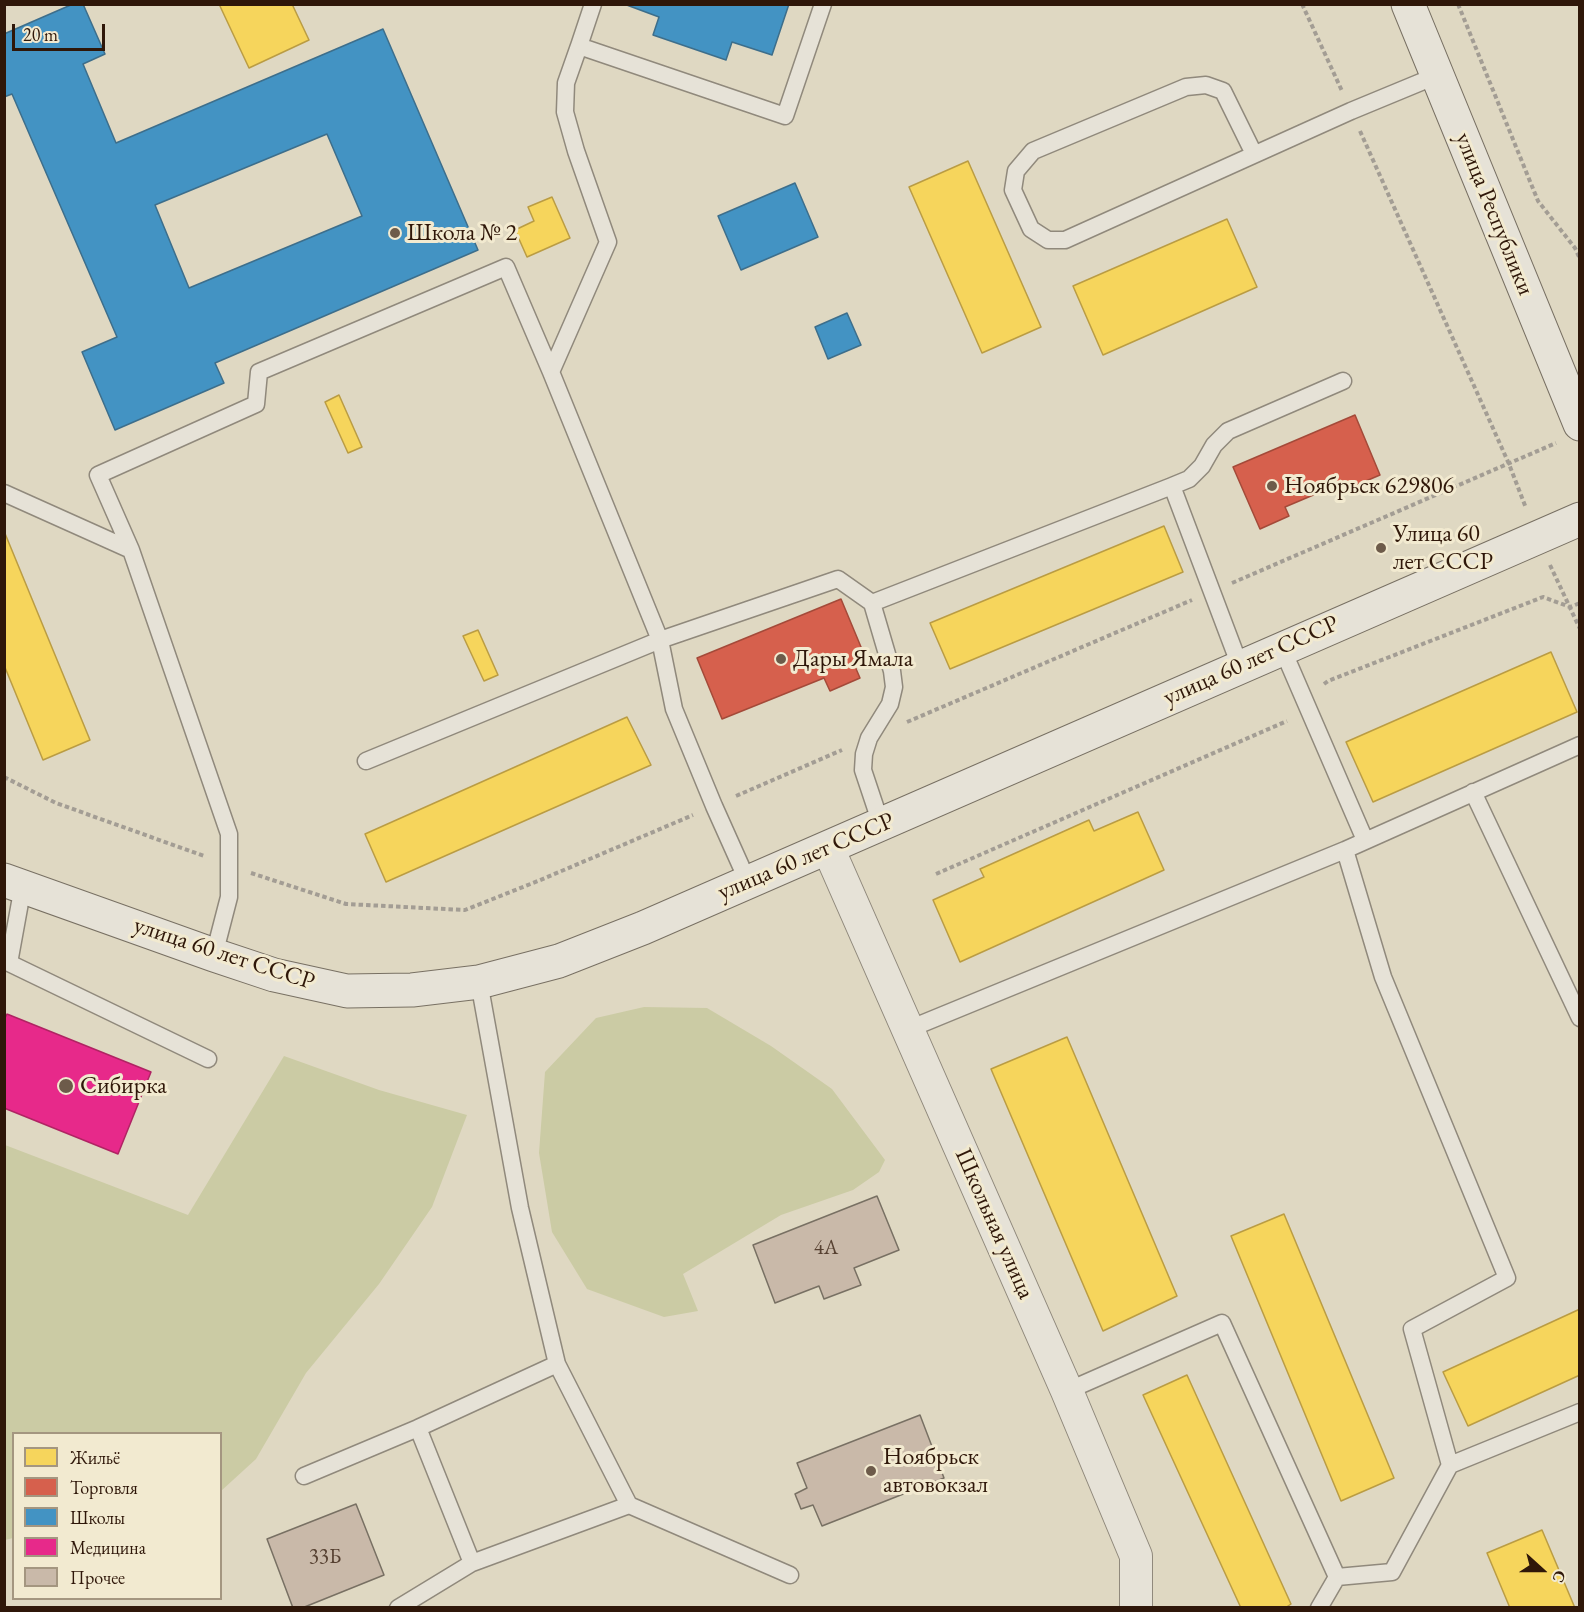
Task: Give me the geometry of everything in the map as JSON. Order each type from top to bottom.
[{"type":"main road","name":"улица Республики","points":[[1408,4],[1438,75],[1569,433]]},
{"type":"main road","name":"улица 60 лет СССР","points":[[14,882],[214,956],[274,975],[347,991],[412,990],[480,982],[560,961],[643,928],[1580,519]]},
{"type":"street","name":"Школьная улица","points":[[828,848],[1067,1391],[1136,1556],[1136,1608]]},
{"type":"lane","points":[[551,372],[608,242],[576,151],[565,112],[566,83],[593,4]]},
{"type":"lane","points":[[579,46],[785,116],[823,4]]},
{"type":"lane","points":[[1254,154],[1223,91],[1206,85],[1186,87],[1033,151],[1016,171],[1014,190],[1031,229],[1048,240],[1065,240],[1351,111],[1438,75]]},
{"type":"lane","points":[[214,956],[229,897],[229,834],[130,550],[98,475],[256,404],[259,372],[506,267],[660,640],[674,709],[748,882]]},
{"type":"lane","points":[[872,603],[1189,479],[1202,465],[1214,445],[1228,431],[1343,381]]},
{"type":"lane","points":[[1172,486],[1240,666]]},
{"type":"lane","points":[[4,493],[130,550]]},
{"type":"lane","points":[[366,761],[660,640],[838,579],[872,603],[892,671],[894,687],[890,704],[869,738],[864,754],[863,770],[882,824]]},
{"type":"lane","points":[[1282,648],[1365,840]]},
{"type":"lane","points":[[909,1029],[1345,850],[1580,745]]},
{"type":"lane","points":[[1473,792],[1580,1018]]},
{"type":"lane","points":[[1345,850],[1383,977],[1507,1278],[1412,1329],[1450,1465]]},
{"type":"lane","points":[[14,882],[9,963],[208,1059]]},
{"type":"lane","points":[[480,982],[520,1208],[557,1364],[629,1505],[790,1575]]},
{"type":"lane","points":[[1067,1391],[1222,1323],[1337,1577]]},
{"type":"lane","points":[[304,1476],[418,1428],[557,1364]]},
{"type":"lane","points":[[1337,1577],[1392,1572],[1450,1465],[1580,1412]]},
{"type":"lane","points":[[418,1428],[472,1563]]},
{"type":"lane","points":[[398,1608],[472,1563],[629,1505]]},
{"type":"lane","points":[[1319,1608],[1337,1577]]},
{"type":"path","points":[[1302,4],[1509,464]]},
{"type":"path","points":[[1458,4],[1538,201],[1575,248],[1580,259]]},
{"type":"path","points":[[4,777],[56,803],[345,904],[465,910],[714,806],[1509,464],[1569,433]]},
{"type":"path","points":[[936,874],[1285,723],[1328,681],[1543,597],[1570,607],[1580,603]]},
{"type":"path","points":[[1570,607],[1580,629]]},
{"type":"green space","points":[[644,1007],[707,1008],[771,1046],[832,1089],[885,1160],[879,1172],[853,1190],[781,1215],[683,1274],[698,1311],[664,1317],[587,1289],[552,1232],[539,1153],[545,1072],[596,1018]]},
{"type":"green space","points":[[284,1056],[379,1090],[467,1115],[432,1207],[379,1284],[306,1373],[256,1459],[222,1490],[222,1432],[12,1432],[12,1538],[5,1540],[5,1145],[188,1215]]},
{"type":"building: Жильё","points":[[219,4],[292,4],[309,40],[249,68]]},
{"type":"building: Жильё","points":[[968,161],[1041,327],[982,353],[909,187]]},
{"type":"building: Жильё","points":[[552,197],[570,238],[527,257],[515,230],[534,221],[528,207]]},
{"type":"building: Жильё","points":[[1227,219],[1257,287],[1103,355],[1073,286]]},
{"type":"building: Жильё","points":[[339,395],[362,447],[348,453],[325,402]]},
{"type":"building: Жильё","points":[[1164,526],[1183,572],[950,669],[930,623]]},
{"type":"building: Жильё","points":[[4,531],[90,740],[43,760],[4,665]]},
{"type":"building: Жильё","points":[[478,630],[498,675],[484,681],[463,636]]},
{"type":"building: Жильё","points":[[1551,652],[1577,712],[1373,802],[1346,742]]},
{"type":"building: Жильё","points":[[627,717],[651,765],[386,882],[365,834]]},
{"type":"building: Жильё","points":[[1138,812],[1164,870],[960,962],[933,900],[984,877],[980,869],[1089,820],[1094,831]]},
{"type":"building: Жильё","points":[[1067,1037],[1177,1296],[1103,1331],[991,1069]]},
{"type":"building: Жильё","points":[[1284,1214],[1394,1478],[1341,1501],[1231,1236]]},
{"type":"building: Жильё","points":[[1580,1309],[1580,1375],[1468,1426],[1443,1372]]},
{"type":"building: Жильё","points":[[1187,1375],[1291,1604],[1285,1608],[1241,1608],[1143,1395]]},
{"type":"building: Жильё","points":[[1542,1530],[1575,1608],[1510,1608],[1487,1553]]},
{"type":"building: Торговля","points":[[1355,415],[1380,475],[1347,489],[1344,482],[1285,507],[1289,516],[1260,529],[1233,467]]},
{"type":"building: Торговля","name":"Дары Ямала","points":[[841,599],[866,659],[854,664],[860,678],[830,691],[824,678],[722,719],[697,658]]},
{"type":"building: Школы","name":"Школа № 2","points":[[73,4],[83,4],[105,54],[83,64],[116,143],[383,29],[478,250],[215,363],[224,383],[115,430],[82,352],[117,337],[12,94],[4,97],[4,34]],"holes":[[[327,134],[362,216],[189,288],[155,205]]]},
{"type":"building: Школы","points":[[624,4],[789,4],[772,55],[732,42],[726,60],[653,35],[659,17]]},
{"type":"building: Школы","points":[[795,183],[818,237],[741,270],[718,216]]},
{"type":"building: Школы","points":[[847,313],[861,345],[828,359],[815,327]]},
{"type":"building: Медицина","points":[[7,1014],[151,1072],[118,1154],[4,1108],[4,1020]]},
{"type":"building: Прочее","points":[[877,1196],[899,1250],[854,1268],[861,1285],[824,1299],[819,1286],[775,1303],[753,1245]]},
{"type":"building: Прочее","name":"Ноябрьск автовокзал","points":[[920,1415],[944,1478],[822,1526],[813,1505],[801,1509],[795,1494],[807,1488],[797,1463]]},
{"type":"building: Прочее","points":[[356,1504],[384,1575],[302,1608],[293,1608],[267,1539]]},
{"type":"place","name":"Школа № 2","points":[[395,233]]},
{"type":"place","name":"Ноябрьск 629806","points":[[1272,486]]},
{"type":"place","name":"Улица 60 лет СССР","points":[[1381,548]]},
{"type":"place","name":"Дары Ямала","points":[[781,659]]},
{"type":"place","name":"Сибирка","points":[[66,1086]]},
{"type":"place","name":"Ноябрьск автовокзал","points":[[871,1471]]}]
